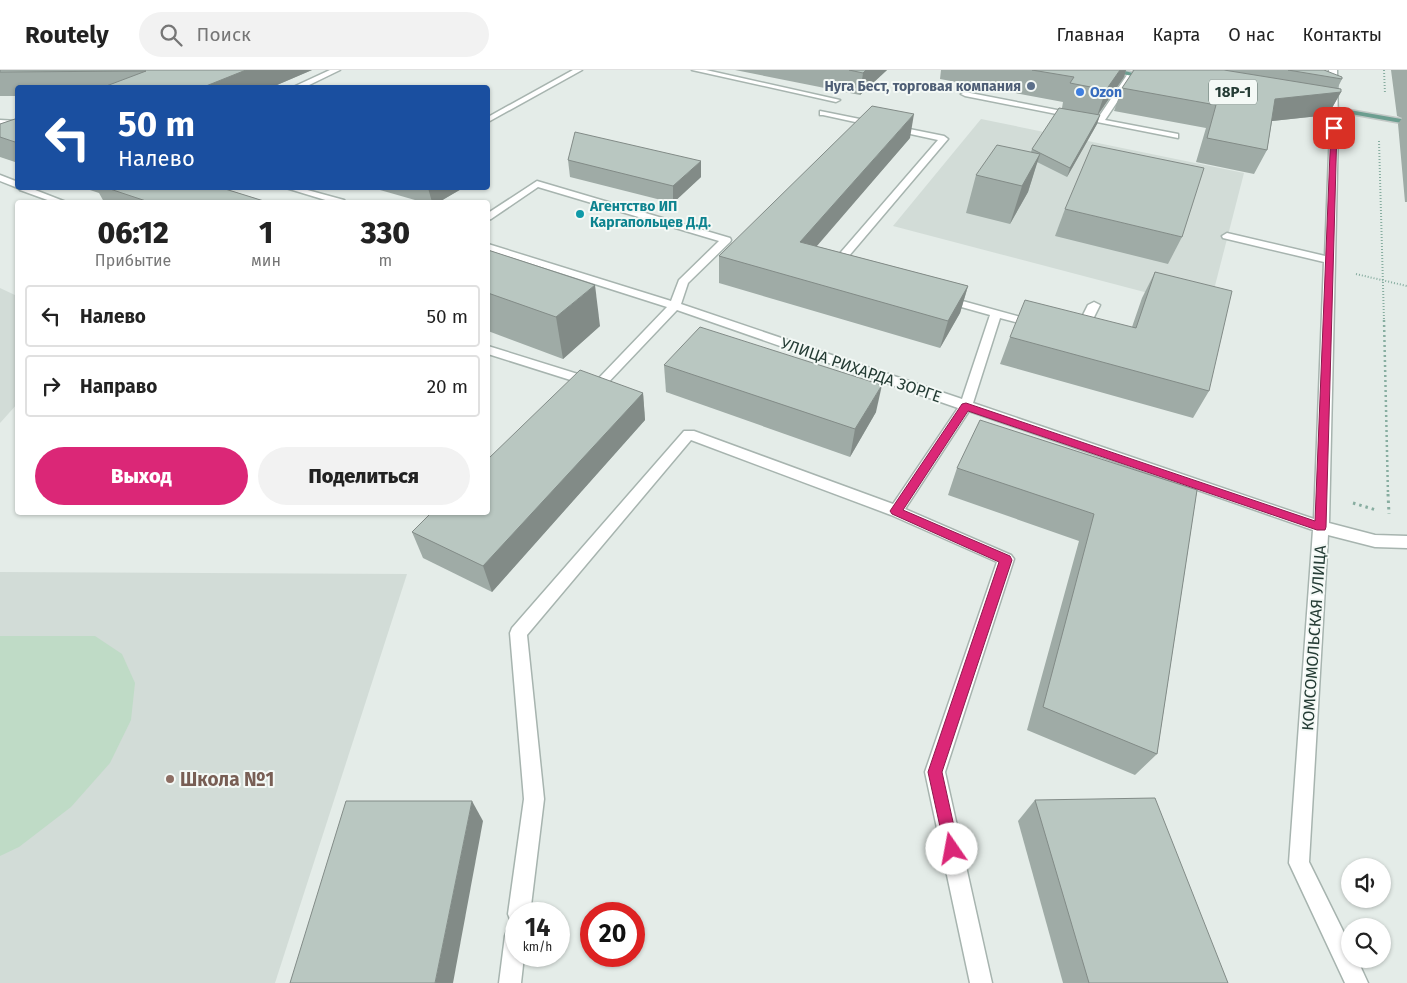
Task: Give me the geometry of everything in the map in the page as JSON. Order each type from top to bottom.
[{"type":"main road","points":[[1107,70],[1161,79]]},
{"type":"main road","points":[[1301,103],[1407,122]]},
{"type":"street","points":[[302,85],[336,70]]},
{"type":"street","points":[[490,119],[578,70]]},
{"type":"street","points":[[696,70],[836,100],[822,113],[944,139],[833,268],[842,270]]},
{"type":"street","name":"КОМСОМОЛЬСКАЯ УЛИЦА","points":[[1333,70],[1334,109],[1321,527],[1300,863],[1357,983]]},
{"type":"street","points":[[1100,121],[1132,74]]},
{"type":"street","points":[[965,94],[1175,136]]},
{"type":"street","points":[[0,122],[15,124]]},
{"type":"street","points":[[0,129],[15,124]]},
{"type":"street","points":[[0,178],[15,184]]},
{"type":"street","points":[[490,216],[537,184],[726,240],[683,282],[675,306],[600,385],[490,351]]},
{"type":"street","points":[[28,190],[56,200]]},
{"type":"street","points":[[298,190],[334,200]]},
{"type":"street","points":[[1227,236],[1329,264]]},
{"type":"street","name":"УЛИЦА РИХАРДА ЗОРГЕ","points":[[490,248],[675,306],[1321,527],[1375,541],[1407,542]]},
{"type":"street","points":[[929,295],[1042,326]]},
{"type":"street","points":[[1070,333],[1079,336],[1094,306]]},
{"type":"street","points":[[896,511],[966,406],[996,314]]},
{"type":"street","points":[[521,902],[534,798],[518,633],[689,434],[896,511],[1006,560],[935,772],[981,983]]},
{"type":"street","points":[[510,983],[512,967]]},
{"type":"path","points":[[1384,70],[1385,98]]},
{"type":"path","points":[[1353,503],[1389,515],[1379,135]]},
{"type":"path","points":[[1329,264],[1407,286]]},
{"type":"shaded area","points":[[981,119],[1244,173],[1209,309],[893,226]]},
{"type":"shaded area","points":[[0,288],[15,295],[15,406],[0,423]]},
{"type":"shaded area","name":"Школа №1","points":[[0,572],[407,574],[275,983],[0,983]]},
{"type":"green space","points":[[0,636],[95,636],[122,654],[135,683],[131,720],[110,763],[71,807],[19,847],[0,856]]},
{"type":"building","points":[[0,70],[246,70],[208,85],[109,85],[146,71],[0,72]]},
{"type":"building","points":[[849,70],[866,70],[863,73]]},
{"type":"building","points":[[1032,70],[1120,70],[1106,90],[1070,83],[1074,77]]},
{"type":"building","points":[[1134,70],[1224,70],[1341,89],[1341,92],[1275,99],[1267,150],[1207,138],[1216,105],[1122,88]]},
{"type":"building","points":[[1288,70],[1324,70],[1342,77],[1342,79]]},
{"type":"building","points":[[872,106],[914,114],[800,242],[968,286],[948,321],[719,256]]},
{"type":"building","points":[[1059,108],[1100,115],[1070,168],[1032,149]]},
{"type":"building","points":[[15,119],[15,142],[0,137],[0,124]]},
{"type":"building","points":[[575,132],[701,161],[673,186],[568,160]]},
{"type":"building","points":[[997,145],[1040,154],[1022,186],[976,175]]},
{"type":"building","points":[[1092,145],[1204,168],[1182,237],[1065,209]]},
{"type":"building","points":[[113,190],[228,190],[261,200],[143,200]]},
{"type":"building","points":[[490,251],[595,285],[556,317],[490,294]]},
{"type":"building","points":[[1155,272],[1232,291],[1209,391],[1010,337],[1025,300],[1136,328]]},
{"type":"building","points":[[700,327],[882,385],[855,429],[664,365]]},
{"type":"building","points":[[580,370],[643,393],[483,566],[412,532],[429,515],[490,515],[490,457]]},
{"type":"building","points":[[980,420],[1197,490],[1157,754],[1043,707],[1094,514],[957,468]]},
{"type":"building","points":[[1155,798],[1228,983],[1089,983],[1035,800]]},
{"type":"building","points":[[346,801],[472,801],[435,983],[290,983]]},
{"type":"place","name":"Нуга Бест, торговая компания","points":[[1031,86]]},
{"type":"place","name":"Ozon","points":[[1080,92]]},
{"type":"place","name":"Агентство ИП Каргапольцев Д.Д.","points":[[580,214]]},
{"type":"place","name":"Школа №1","points":[[170,779]]},
{"type":"route","points":[[952,849],[935,772],[1006,560],[896,511],[966,406],[1321,527],[1334,128]]}]
